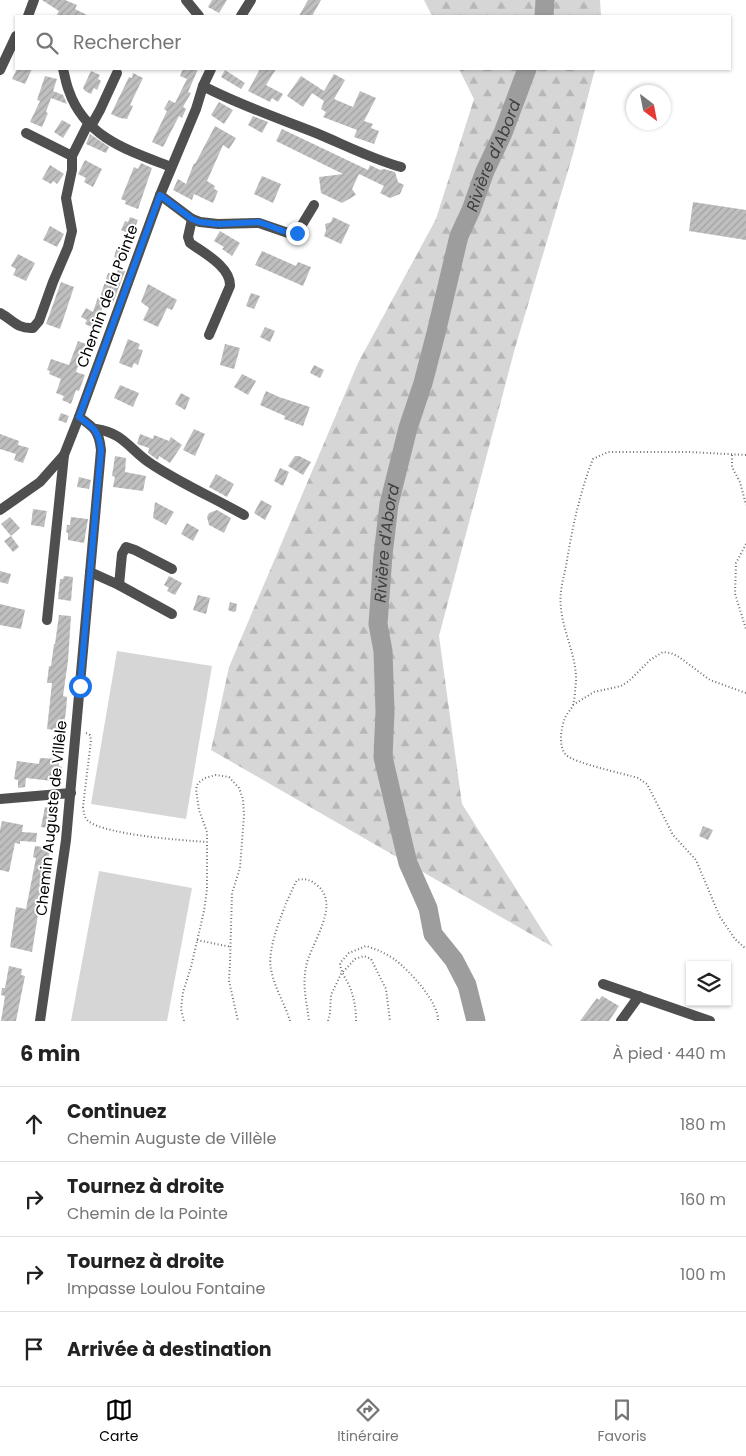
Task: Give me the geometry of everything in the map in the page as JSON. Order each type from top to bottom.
[{"type":"street","points":[[30,15],[34,0]]},
{"type":"street","points":[[186,0],[198,15]]},
{"type":"street","points":[[242,15],[250,0]]},
{"type":"street","points":[[0,70],[15,38]]},
{"type":"street","points":[[63,70],[69,92],[78,110],[90,125],[115,145],[171,167]]},
{"type":"street","name":"Chemin de la Pointe","points":[[0,510],[40,482],[64,455],[160,195],[211,70]]},
{"type":"street","points":[[0,313],[14,324],[25,328],[33,328],[39,321],[68,248],[72,231],[66,198],[72,170],[72,156],[100,110],[117,73]]},
{"type":"street","points":[[203,86],[247,108],[278,118],[382,162],[401,167]]},
{"type":"street","points":[[26,133],[72,156]]},
{"type":"street","points":[[160,195],[192,219],[200,222],[218,224],[259,222],[294,235],[314,204]]},
{"type":"street","points":[[192,219],[188,237],[190,243],[226,271],[230,280],[230,286],[209,336]]},
{"type":"street","points":[[79,417],[96,429],[107,430],[118,435],[151,464],[244,515]]},
{"type":"street","name":"Chemin Auguste de Villèle","points":[[40,1021],[71,793],[101,450],[100,439],[96,429]]},
{"type":"street","points":[[47,620],[64,455]]},
{"type":"street","points":[[119,585],[122,554],[126,547],[172,569]]},
{"type":"street","points":[[90,572],[119,585],[172,614]]},
{"type":"street","points":[[0,800],[71,793]]},
{"type":"street","points":[[603,984],[710,1021]]},
{"type":"street","points":[[621,1021],[639,996]]},
{"type":"path","points":[[746,455],[690,452],[608,452],[593,459],[584,481],[570,538],[560,599],[561,611],[574,662],[576,681],[573,705],[565,718],[562,733],[562,745],[565,754],[580,761],[638,778],[646,784],[673,835],[696,860],[720,918],[735,939],[746,949]]},
{"type":"path","points":[[732,455],[732,467],[740,482],[746,505]]},
{"type":"path","points":[[746,544],[736,563],[735,594],[746,629]]},
{"type":"path","points":[[573,705],[594,692],[622,686],[630,682],[650,660],[663,652],[679,657],[710,680],[746,693]]},
{"type":"path","points":[[76,733],[88,734],[91,740],[84,807],[84,816],[89,822],[128,833],[206,842]]},
{"type":"path","points":[[184,1021],[181,1009],[183,992],[204,911],[207,889],[207,832],[196,788],[198,783],[205,778],[216,775],[229,777],[239,788],[243,799],[244,815],[240,868],[232,893],[229,981],[238,1021]]},
{"type":"path","points":[[290,1021],[270,969],[271,953],[291,892],[297,880],[305,878],[324,891],[328,900],[326,914],[306,967],[304,986],[309,1021]]},
{"type":"path","points":[[197,940],[231,947]]},
{"type":"path","points":[[356,1021],[354,1000],[348,984],[341,974],[340,963],[350,953],[366,946],[395,960],[425,991],[435,1004],[438,1021]]},
{"type":"path","points":[[328,1021],[331,995],[341,974],[355,959],[364,956],[371,959],[386,989],[390,1021]]},
{"type":"green space","points":[[424,0],[600,0],[601,15],[432,15]]},
{"type":"green space","points":[[460,70],[595,70],[573,154],[515,348],[439,636],[462,804],[553,947],[211,750],[229,667],[358,363],[436,219],[474,99]]},
{"type":"green space","points":[[117,651],[212,666],[186,819],[91,804]]},
{"type":"green space","points":[[99,871],[192,888],[167,1021],[71,1021]]},
{"type":"building","points":[[42,0],[65,0],[77,5],[75,9],[87,15],[57,15],[59,11]]},
{"type":"building","points":[[212,0],[227,0],[219,13],[208,7]]},
{"type":"building","points":[[308,0],[321,0],[313,15],[300,15]]},
{"type":"building","points":[[16,70],[32,70],[25,84],[12,79]]},
{"type":"building","points":[[183,70],[198,70],[188,92],[191,93],[183,107],[186,109],[182,118],[179,116],[163,147],[152,142],[167,111],[164,109],[169,100],[175,103],[187,79],[180,76]]},
{"type":"building","points":[[225,70],[245,83],[241,89],[221,77]]},
{"type":"building","points":[[259,70],[275,70],[266,85],[283,94],[278,102],[272,98],[270,102],[248,91]]},
{"type":"building","points":[[91,71],[100,75],[98,79],[101,81],[97,90],[94,88],[91,94],[83,88]]},
{"type":"building","points":[[133,73],[143,78],[130,105],[133,106],[127,119],[120,118],[111,114],[129,77],[132,78]]},
{"type":"building","points":[[334,74],[345,80],[334,99],[353,107],[360,91],[376,98],[364,121],[373,124],[371,128],[379,131],[374,144],[354,137],[357,130],[323,117],[326,112],[321,109],[324,101],[312,93],[303,107],[287,96],[301,76],[324,91]]},
{"type":"building","points":[[45,76],[57,79],[53,91],[63,95],[67,104],[51,98],[46,112],[48,113],[42,127],[30,122],[40,101],[37,100]]},
{"type":"building","points":[[219,102],[233,110],[224,124],[211,115]]},
{"type":"building","points":[[253,116],[268,122],[262,133],[248,125]]},
{"type":"building","points":[[62,120],[71,125],[63,138],[54,132]]},
{"type":"building","points":[[215,126],[236,138],[229,149],[223,145],[207,181],[215,186],[214,189],[218,191],[213,203],[194,194],[192,200],[173,190],[178,179],[186,184],[194,163]]},
{"type":"building","points":[[282,129],[368,170],[370,165],[380,170],[384,169],[395,172],[398,182],[404,185],[400,194],[390,198],[380,193],[384,186],[359,174],[352,189],[356,195],[342,203],[321,193],[319,177],[343,174],[276,141]]},
{"type":"building","points":[[90,134],[109,147],[106,153],[86,144]]},
{"type":"building","points":[[85,160],[102,169],[93,187],[84,182],[86,178],[78,174]]},
{"type":"building","points":[[141,163],[152,168],[138,209],[125,204],[126,201],[121,199],[134,167],[138,169]]},
{"type":"building","points":[[50,165],[64,174],[57,184],[53,181],[51,184],[42,179]]},
{"type":"building","points":[[262,176],[281,184],[273,203],[254,194]]},
{"type":"building","points":[[693,202],[746,210],[746,240],[689,231]]},
{"type":"building","points":[[130,217],[138,220],[132,235],[121,230],[125,221],[128,222]]},
{"type":"building","points":[[333,217],[350,225],[341,244],[324,236],[325,224],[331,222]]},
{"type":"building","points":[[50,226],[64,234],[57,247],[43,240]]},
{"type":"building","points":[[220,231],[240,243],[232,256],[222,249],[224,247],[214,241]]},
{"type":"building","points":[[117,247],[126,251],[122,260],[114,257]]},
{"type":"building","points":[[262,251],[296,266],[298,262],[311,267],[303,286],[255,265]]},
{"type":"building","points":[[18,254],[35,263],[26,281],[13,275],[16,269],[11,266]]},
{"type":"building","points":[[118,269],[125,271],[113,303],[106,301],[97,319],[100,321],[96,329],[85,324],[87,320],[81,317],[86,308],[93,312],[108,273],[116,275]]},
{"type":"building","points":[[61,282],[74,287],[60,329],[46,324]]},
{"type":"building","points":[[148,284],[177,300],[172,310],[167,308],[158,327],[143,320],[149,308],[141,302]]},
{"type":"building","points":[[251,293],[260,296],[254,309],[246,306]]},
{"type":"building","points":[[265,327],[275,331],[270,342],[260,337]]},
{"type":"building","points":[[128,339],[140,344],[138,349],[143,350],[138,365],[134,363],[132,368],[119,363]]},
{"type":"building","points":[[78,341],[86,344],[76,372],[85,375],[79,391],[76,390],[71,404],[62,400],[64,396],[56,393],[61,379],[49,374],[50,371],[47,370],[51,359],[69,365]]},
{"type":"building","points":[[225,344],[240,348],[234,369],[220,365]]},
{"type":"building","points":[[314,365],[324,370],[320,378],[310,373]]},
{"type":"building","points":[[242,374],[256,381],[248,395],[234,387]]},
{"type":"building","points":[[120,385],[139,393],[133,407],[114,398]]},
{"type":"building","points":[[266,391],[310,407],[303,426],[284,419],[285,416],[260,405]]},
{"type":"building","points":[[181,393],[190,398],[185,410],[175,404]]},
{"type":"building","points":[[61,413],[69,416],[66,423],[58,420]]},
{"type":"building","points":[[194,429],[205,434],[195,456],[183,450]]},
{"type":"building","points":[[0,434],[19,441],[18,445],[29,448],[23,463],[14,460],[16,454],[0,449]]},
{"type":"building","points":[[140,434],[153,439],[154,435],[169,441],[171,437],[182,445],[170,463],[159,456],[158,460],[148,453],[149,448],[137,444]]},
{"type":"building","points":[[115,456],[126,458],[125,472],[146,476],[143,491],[113,487],[115,477],[112,476]]},
{"type":"building","points":[[295,456],[311,462],[303,475],[288,466]]},
{"type":"building","points":[[280,468],[289,472],[283,486],[274,481]]},
{"type":"building","points":[[216,474],[234,484],[227,497],[209,487]]},
{"type":"building","points":[[79,477],[91,480],[89,489],[77,487]]},
{"type":"building","points":[[261,500],[272,506],[265,520],[254,513]]},
{"type":"building","points":[[155,502],[174,512],[166,525],[153,518]]},
{"type":"building","points":[[33,509],[47,511],[44,527],[31,525]]},
{"type":"building","points":[[217,510],[231,518],[224,533],[209,525],[207,517],[209,513]]},
{"type":"building","points":[[10,517],[20,528],[11,536],[1,524]]},
{"type":"building","points":[[71,517],[88,519],[84,543],[68,540],[68,533],[66,532],[67,525],[70,525]]},
{"type":"building","points":[[187,523],[199,530],[193,541],[181,534]]},
{"type":"building","points":[[11,536],[19,547],[13,552],[4,541]]},
{"type":"building","points":[[0,571],[11,574],[8,584],[0,582]]},
{"type":"building","points":[[64,576],[73,577],[71,601],[58,599],[60,579],[63,579]]},
{"type":"building","points":[[169,576],[182,583],[175,595],[167,591],[169,588],[164,585]]},
{"type":"building","points":[[198,595],[210,598],[206,614],[193,610]]},
{"type":"building","points":[[230,602],[237,604],[236,611],[228,610]]},
{"type":"building","points":[[0,604],[25,610],[21,629],[0,625]]},
{"type":"building","points":[[59,615],[71,616],[63,696],[67,697],[66,711],[64,724],[61,723],[60,731],[47,729],[52,683],[47,683]]},
{"type":"building","points":[[40,758],[59,759],[59,766],[62,767],[61,782],[26,778],[25,787],[18,788],[18,780],[14,779],[17,761],[39,764]]},
{"type":"building","points":[[45,807],[58,810],[55,829],[41,827]]},
{"type":"building","points":[[2,821],[23,825],[22,832],[37,833],[36,842],[20,841],[20,844],[15,843],[9,872],[0,870],[0,830]]},
{"type":"building","points":[[703,826],[713,830],[708,840],[699,836]]},
{"type":"building","points":[[35,846],[50,848],[47,873],[50,874],[45,903],[40,902],[32,952],[10,947],[16,907],[26,909],[36,858],[33,857]]},
{"type":"building","points":[[9,966],[22,969],[21,975],[25,976],[16,1021],[1,1021],[5,996],[1,995],[2,988],[5,988]]},
{"type":"building","points":[[602,996],[619,1006],[609,1021],[580,1021],[597,998],[599,1000]]},
{"type":"waterway","name":"Rivière d'Abord","points":[[544,15],[545,0]]},
{"type":"waterway","name":"Rivière d'Abord","points":[[476,1021],[467,985],[454,960],[433,934],[428,908],[408,863],[405,851],[383,757],[385,712],[383,651],[378,624],[389,504],[408,428],[423,383],[459,236],[485,171],[503,133],[527,70]]},
{"type":"route","points":[[80,686],[101,450],[100,439],[96,429],[79,417],[160,195],[192,219],[200,222],[218,224],[259,222],[294,235],[297,233]]}]
